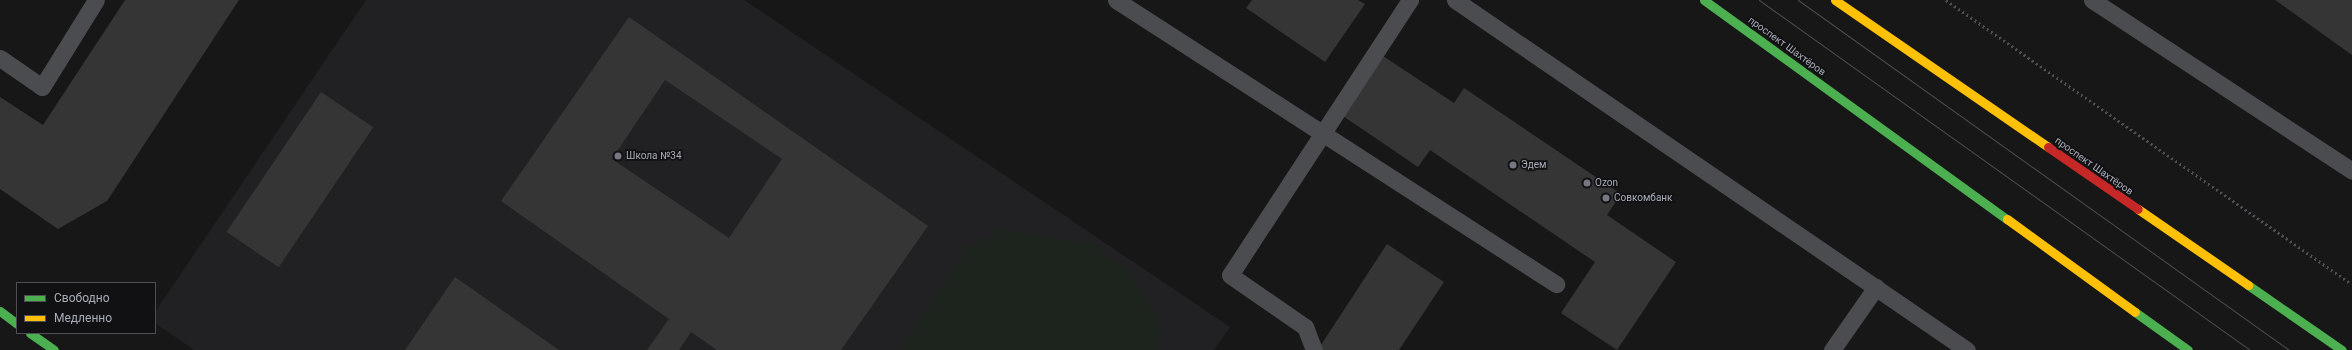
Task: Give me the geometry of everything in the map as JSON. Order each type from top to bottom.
[{"type":"main road","name":"проспект Шахтёров","points":[[1704,0],[2188,350]]},
{"type":"main road","name":"проспект Шахтёров","points":[[1835,0],[2342,350]]},
{"type":"main road","points":[[0,311],[16,323]]},
{"type":"main road","points":[[31,334],[54,350]]},
{"type":"lane","points":[[0,58],[42,87],[96,0]]},
{"type":"lane","points":[[1116,0],[1556,284]]},
{"type":"lane","points":[[1314,350],[1305,327],[1230,275],[1410,0]]},
{"type":"lane","points":[[1455,0],[1967,350]]},
{"type":"lane","points":[[2092,0],[2352,171]]},
{"type":"lane","points":[[1832,350],[1876,287]]},
{"type":"path","points":[[1946,0],[2352,284]]},
{"type":"shaded area","name":"Школа №34","points":[[366,0],[744,0],[1230,327],[1214,350],[194,350],[156,324],[156,311]]},
{"type":"shaded area","points":[[1003,229],[1092,244],[1134,277],[1161,329],[1158,350],[901,350],[969,247]]},
{"type":"building","points":[[125,0],[239,0],[107,201],[58,229],[0,189],[0,97],[43,125]]},
{"type":"building","points":[[1252,0],[1358,0],[1365,4],[1325,62],[1246,8]]},
{"type":"building","points":[[2275,0],[2352,0],[2352,55]]},
{"type":"building","points":[[629,17],[928,226],[841,350],[717,350],[691,332],[679,350],[647,350],[669,319],[501,201]],"holes":[[[665,80],[782,159],[729,238],[612,159]]]},
{"type":"building","points":[[1380,54],[1454,103],[1464,88],[1621,194],[1607,215],[1676,262],[1617,350],[1561,313],[1595,262],[1430,150],[1418,167],[1340,114]]},
{"type":"building","points":[[321,92],[373,127],[279,267],[226,232]]},
{"type":"building","points":[[1387,244],[1444,282],[1399,350],[1321,350],[1319,348]]},
{"type":"building","points":[[455,277],[559,350],[405,350]]},
{"type":"tram line","points":[[1759,0],[2250,350]]},
{"type":"tram line","points":[[1798,0],[2289,350]]},
{"type":"traffic: fast","points":[[1704,0],[2007,219]]},
{"type":"traffic: fast","points":[[2248,285],[2342,350]]},
{"type":"traffic: fast","points":[[0,311],[16,323]]},
{"type":"traffic: fast","points":[[2135,312],[2188,350]]},
{"type":"traffic: fast","points":[[31,334],[54,350]]},
{"type":"traffic: slow","points":[[1835,0],[2048,147]]},
{"type":"traffic: slow","points":[[2138,209],[2248,285]]},
{"type":"traffic: slow","points":[[2007,219],[2135,312]]},
{"type":"traffic: jam","points":[[2048,147],[2138,209]]},
{"type":"place","name":"Школа №34","points":[[618,156]]},
{"type":"place","name":"Эдем","points":[[1513,165]]},
{"type":"place","name":"Ozon","points":[[1587,183]]},
{"type":"place","name":"Совкомбанк","points":[[1606,198]]}]
